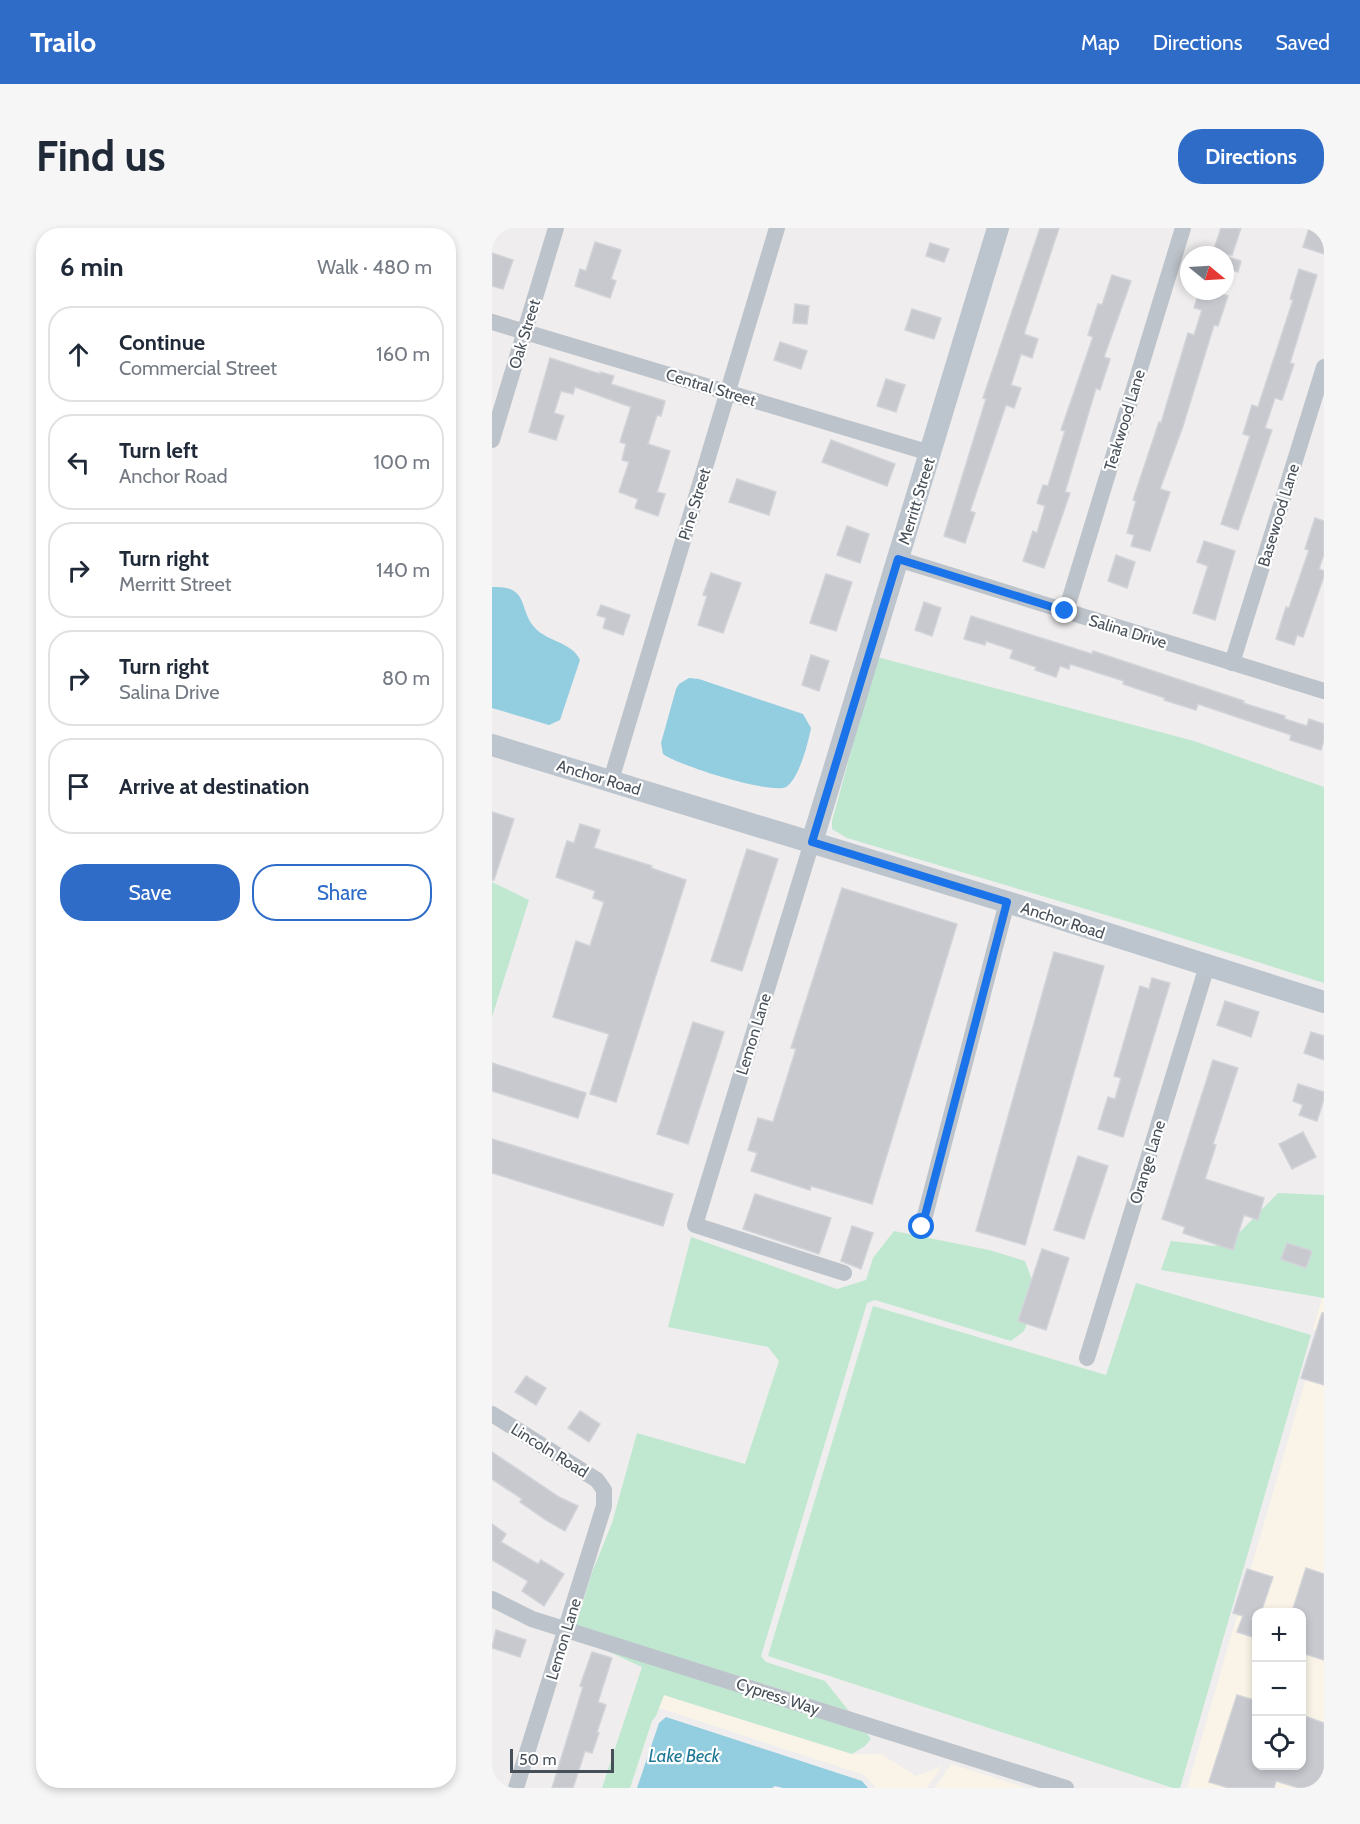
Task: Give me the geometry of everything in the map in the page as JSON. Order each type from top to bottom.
[{"type":"street","name":"Oak Street","points":[[492,440],[556,228]]},
{"type":"street","name":"Pine Street","points":[[611,780],[777,228]]},
{"type":"street","name":"Merritt Street","points":[[812,842],[998,228]]},
{"type":"street","name":"Teakwood Lane","points":[[1065,611],[1183,228]]},
{"type":"street","name":"Central Street","points":[[492,322],[930,453]]},
{"type":"street","name":"Basewood Lane","points":[[1232,663],[1324,367]]},
{"type":"street","name":"Salina Drive","points":[[898,559],[1324,691]]},
{"type":"street","name":"Anchor Road","points":[[492,745],[1007,902],[1324,1002]]},
{"type":"street","name":"Lemon Lane","points":[[812,842],[695,1225],[844,1274]]},
{"type":"street","points":[[922,1227],[1007,902]]},
{"type":"street","name":"Orange Lane","points":[[1087,1358],[1207,966]]},
{"type":"street","name":"Lincoln Road","points":[[492,1414],[597,1480],[604,1490]]},
{"type":"street","name":"Lemon Lane","points":[[516,1788],[604,1506],[604,1490]]},
{"type":"street","name":"Cypress Way","points":[[492,1599],[532,1619],[1066,1788]]},
{"type":"shaded area","points":[[1322,1298],[1324,1298],[1324,1788],[1187,1788],[1318,1337],[1313,1329]]},
{"type":"shaded area","points":[[663,1695],[852,1754],[881,1754],[916,1776],[942,1766],[927,1788],[876,1788],[864,1775],[659,1708]]},
{"type":"shaded area","points":[[951,1764],[1027,1788],[935,1788]]},
{"type":"green space","points":[[877,657],[1194,741],[1324,787],[1324,983],[1153,929],[847,838],[832,829],[832,821]]},
{"type":"green space","points":[[492,882],[529,900],[492,1017]]},
{"type":"green space","points":[[1278,1193],[1324,1195],[1324,1298],[1161,1270],[1171,1241],[1215,1246],[1237,1235]]},
{"type":"green space","points":[[894,1231],[989,1250],[1025,1261],[1038,1296],[1024,1331],[1011,1341],[875,1300],[867,1303],[761,1656],[766,1662],[825,1681],[849,1711],[576,1625],[591,1575],[612,1523],[637,1433],[745,1464],[779,1361],[768,1347],[668,1327],[691,1237],[837,1289],[866,1280],[873,1258]]},
{"type":"green space","points":[[1136,1283],[1311,1335],[1180,1788],[1173,1788],[768,1656],[873,1306],[1106,1375]]},
{"type":"green space","points":[[592,1644],[865,1731],[871,1739],[852,1754],[664,1695],[652,1721],[630,1788],[602,1788],[642,1667]]},
{"type":"water","points":[[492,587],[504,587],[518,594],[535,628],[571,649],[580,660],[560,720],[549,725],[492,708]]},
{"type":"water","points":[[689,678],[699,679],[803,714],[811,728],[802,760],[791,783],[786,787],[777,788],[745,783],[686,765],[663,754],[661,743],[676,689],[679,684]]},
{"type":"water","name":"Lake Beck","points":[[666,1717],[862,1781],[868,1788],[783,1788],[775,1786],[772,1788],[637,1788],[659,1723]]},
{"type":"building","points":[[1040,228],[1059,228],[1024,334],[1038,339],[1032,358],[1021,354],[1011,385],[1021,388],[1014,408],[1006,405],[970,511],[975,513],[965,543],[944,536],[986,399],[983,398]]},
{"type":"building","points":[[1221,228],[1241,228],[1234,249],[1234,246],[1215,246]]},
{"type":"building","points":[[1309,228],[1324,228],[1324,254],[1303,247]]},
{"type":"building","points":[[595,242],[621,250],[611,279],[616,281],[610,298],[575,286],[580,269],[586,271]]},
{"type":"building","points":[[930,243],[949,249],[944,262],[926,256]]},
{"type":"building","points":[[492,253],[513,260],[503,289],[492,286]]},
{"type":"building","points":[[1234,259],[1241,261],[1238,272],[1234,271]]},
{"type":"building","points":[[1299,269],[1317,275],[1290,363],[1294,364],[1282,400],[1275,398],[1265,428],[1272,430],[1238,530],[1221,524],[1250,436],[1243,434],[1252,405],[1258,407],[1293,300],[1290,299]]},
{"type":"building","points":[[1112,275],[1131,281],[1104,357],[1110,359],[1100,390],[1096,388],[1065,492],[1070,493],[1044,568],[1023,561],[1033,531],[1037,533],[1045,506],[1037,503],[1043,485],[1048,486],[1065,431],[1061,430],[1093,337],[1088,335],[1098,304],[1102,305]]},
{"type":"building","points":[[1196,300],[1227,300],[1218,326],[1214,325],[1183,426],[1160,489],[1170,492],[1150,551],[1131,546],[1134,535],[1127,533],[1136,501],[1133,500],[1159,422],[1161,423],[1188,333],[1194,335],[1202,310],[1194,308]]},
{"type":"building","points":[[795,304],[809,306],[807,324],[793,323]]},
{"type":"building","points":[[912,309],[941,318],[934,339],[905,330]]},
{"type":"building","points":[[780,342],[807,351],[801,369],[774,360]]},
{"type":"building","points":[[550,358],[600,374],[600,372],[614,376],[611,384],[665,401],[661,416],[657,415],[648,444],[670,451],[657,492],[665,494],[658,516],[635,508],[638,499],[619,492],[629,462],[622,460],[626,444],[620,442],[631,407],[575,387],[573,394],[561,391],[554,413],[564,416],[556,440],[529,432]]},
{"type":"building","points":[[886,379],[905,385],[896,412],[877,406]]},
{"type":"building","points":[[831,440],[895,464],[887,486],[822,462]]},
{"type":"building","points":[[737,479],[776,492],[769,515],[729,502]]},
{"type":"building","points":[[1315,518],[1324,521],[1324,554],[1319,569],[1324,571],[1324,576],[1303,637],[1297,635],[1294,645],[1276,639],[1309,550],[1305,549]]},
{"type":"building","points":[[847,526],[869,534],[860,563],[837,555]]},
{"type":"building","points":[[1204,541],[1235,551],[1215,620],[1193,613],[1208,566],[1197,562]]},
{"type":"building","points":[[1116,555],[1135,562],[1127,588],[1108,581]]},
{"type":"building","points":[[711,573],[741,583],[723,633],[698,625],[707,596],[703,595]]},
{"type":"building","points":[[826,574],[852,582],[836,631],[810,623]]},
{"type":"building","points":[[924,602],[941,608],[932,636],[915,630]]},
{"type":"building","points":[[601,605],[630,615],[623,635],[603,628],[606,618],[597,615]]},
{"type":"building","points":[[971,616],[1092,654],[1093,651],[1244,701],[1243,703],[1285,716],[1285,719],[1307,726],[1309,719],[1324,724],[1324,740],[1321,750],[1290,740],[1291,735],[1198,704],[1196,710],[1164,700],[1165,698],[1123,684],[1124,681],[1070,664],[1069,669],[1060,666],[1056,677],[1035,670],[1036,667],[1010,658],[1013,650],[986,641],[985,645],[964,639]]},
{"type":"building","points":[[811,655],[829,661],[819,691],[802,685]]},
{"type":"building","points":[[492,812],[514,819],[494,880],[492,880]]},
{"type":"building","points":[[580,824],[600,830],[594,848],[652,866],[651,868],[686,880],[616,1102],[590,1094],[609,1034],[553,1017],[576,941],[590,946],[604,902],[593,898],[595,891],[556,877],[567,841],[574,843]]},
{"type":"building","points":[[747,849],[778,859],[742,971],[711,961]]},
{"type":"building","points":[[842,888],[957,924],[872,1204],[811,1186],[810,1190],[751,1171],[757,1153],[748,1150],[758,1118],[773,1122],[796,1049],[791,1048]]},
{"type":"building","points":[[1054,952],[1104,966],[1025,1245],[976,1231]]},
{"type":"building","points":[[1152,978],[1170,983],[1123,1137],[1098,1129],[1108,1097],[1115,1099],[1121,1078],[1114,1076],[1140,986],[1149,989]]},
{"type":"building","points":[[1225,1001],[1259,1012],[1251,1037],[1217,1025]]},
{"type":"building","points":[[693,1022],[724,1032],[688,1144],[657,1134]]},
{"type":"building","points":[[1311,1032],[1324,1036],[1324,1060],[1304,1053]]},
{"type":"building","points":[[1213,1060],[1238,1068],[1213,1144],[1216,1145],[1205,1179],[1264,1198],[1258,1220],[1244,1215],[1233,1250],[1183,1233],[1185,1227],[1162,1219]]},
{"type":"building","points":[[492,1063],[586,1093],[578,1118],[492,1091]]},
{"type":"building","points":[[1298,1084],[1324,1092],[1317,1121],[1299,1115],[1303,1105],[1293,1101]]},
{"type":"building","points":[[1303,1132],[1316,1157],[1292,1169],[1279,1144]]},
{"type":"building","points":[[492,1139],[673,1194],[663,1226],[492,1173]]},
{"type":"building","points":[[1078,1156],[1108,1166],[1084,1239],[1054,1230]]},
{"type":"building","points":[[755,1194],[831,1218],[819,1254],[743,1229]]},
{"type":"building","points":[[852,1226],[873,1233],[861,1269],[841,1261]]},
{"type":"building","points":[[1287,1243],[1312,1251],[1306,1268],[1281,1259]]},
{"type":"building","points":[[1042,1249],[1069,1258],[1046,1330],[1018,1321]]},
{"type":"building","points":[[1322,1313],[1324,1313],[1324,1385],[1301,1378]]},
{"type":"building","points":[[526,1376],[546,1388],[536,1405],[515,1392]]},
{"type":"building","points":[[580,1411],[600,1424],[589,1442],[568,1428]]},
{"type":"building","points":[[492,1452],[559,1497],[578,1506],[565,1531],[520,1502],[522,1499],[492,1479]]},
{"type":"building","points":[[492,1524],[506,1534],[501,1542],[538,1564],[541,1560],[564,1574],[544,1606],[522,1591],[528,1581],[492,1560]]},
{"type":"building","points":[[1306,1568],[1324,1574],[1324,1660],[1306,1654],[1306,1608],[1293,1608]]},
{"type":"building","points":[[1247,1569],[1273,1577],[1262,1608],[1252,1608],[1252,1637],[1237,1632],[1243,1616],[1233,1613]]},
{"type":"building","points":[[496,1630],[526,1640],[520,1657],[492,1648]]},
{"type":"building","points":[[592,1652],[612,1658],[598,1702],[606,1705],[597,1732],[599,1733],[592,1753],[585,1751],[573,1788],[552,1788],[583,1687],[580,1686]]},
{"type":"building","points":[[1237,1695],[1252,1700],[1252,1770],[1306,1770],[1306,1716],[1324,1723],[1324,1788],[1299,1788],[1276,1781],[1274,1788],[1229,1788],[1209,1782]]},
{"type":"route","points":[[922,1227],[1007,902],[812,842],[898,559],[1065,611]]}]
